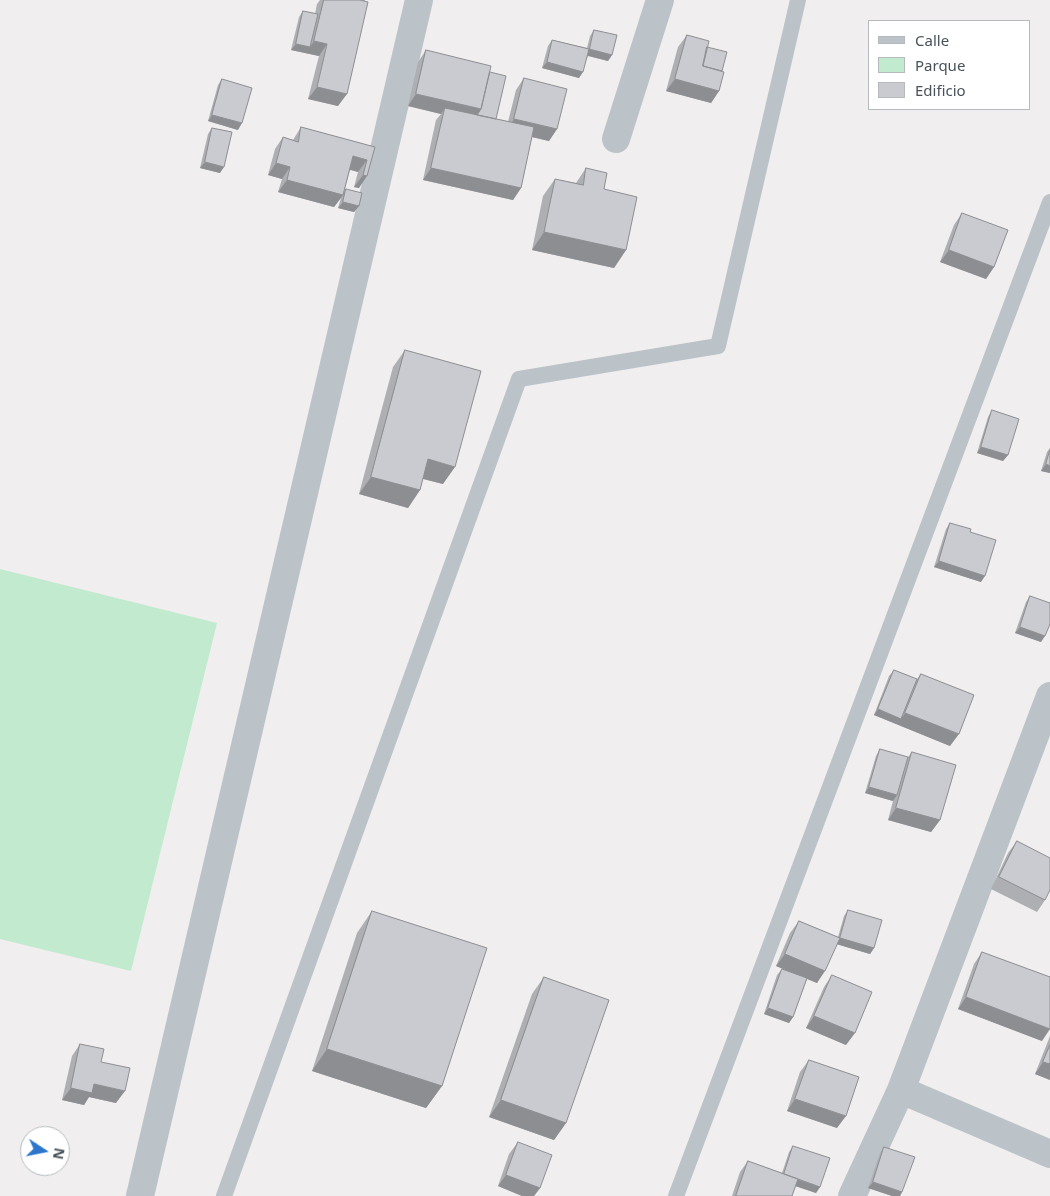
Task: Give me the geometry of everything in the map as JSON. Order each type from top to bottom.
[{"type":"street","points":[[140,1196],[419,0]]},
{"type":"street","points":[[616,139],[660,0]]},
{"type":"street","points":[[852,1196],[900,1090],[1050,696]]},
{"type":"street","points":[[900,1090],[1050,1154]]},
{"type":"lane","points":[[224,1196],[519,380],[718,346],[798,0]]},
{"type":"lane","points":[[676,1196],[1050,202]]},
{"type":"green space","points":[[0,569],[217,623],[131,971],[0,939]]},
{"type":"building","points":[[324,0],[360,0],[368,2],[347,94],[317,87],[327,44],[314,41]]},
{"type":"building","points":[[303,11],[318,14],[310,47],[296,44]]},
{"type":"building","points":[[594,30],[617,35],[612,55],[589,49]]},
{"type":"building","points":[[687,35],[709,41],[703,66],[724,72],[719,91],[675,79]]},
{"type":"building","points":[[552,40],[589,49],[583,72],[547,62]]},
{"type":"building","points":[[707,47],[727,52],[722,71],[703,66]]},
{"type":"building","points":[[426,50],[491,66],[481,109],[416,94]]},
{"type":"building","points":[[490,72],[506,76],[496,119],[477,115],[481,109]]},
{"type":"building","points":[[524,78],[567,89],[557,129],[514,119]]},
{"type":"building","points":[[222,79],[252,88],[242,123],[212,115]]},
{"type":"building","points":[[445,108],[534,127],[521,188],[431,168]]},
{"type":"building","points":[[301,127],[375,147],[367,176],[363,175],[367,160],[353,156],[343,195],[287,180],[290,167],[276,163],[283,137],[298,142]]},
{"type":"building","points":[[212,128],[232,132],[224,167],[205,162]]},
{"type":"building","points":[[586,168],[607,173],[604,189],[637,197],[626,250],[544,232],[555,179],[583,185]]},
{"type":"building","points":[[346,189],[362,193],[359,206],[343,202]]},
{"type":"building","points":[[962,213],[1008,230],[994,267],[949,250]]},
{"type":"building","points":[[405,350],[481,371],[455,467],[428,459],[420,490],[371,477]]},
{"type":"building","points":[[992,410],[1019,419],[1008,455],[981,447]]},
{"type":"building","points":[[1050,450],[1050,466],[1046,464]]},
{"type":"building","points":[[950,523],[971,529],[970,532],[996,540],[985,576],[939,561]]},
{"type":"building","points":[[1030,596],[1050,603],[1050,624],[1045,636],[1020,627]]},
{"type":"building","points":[[894,670],[917,679],[901,719],[878,709]]},
{"type":"building","points":[[921,674],[974,695],[959,734],[905,713]]},
{"type":"building","points":[[880,749],[908,757],[897,795],[869,787]]},
{"type":"building","points":[[912,752],[956,765],[940,820],[896,808]]},
{"type":"building","points":[[1017,841],[1050,858],[1050,890],[1045,900],[999,877]]},
{"type":"building","points":[[848,910],[882,920],[874,948],[840,938]]},
{"type":"building","points":[[372,911],[487,948],[442,1086],[327,1049]]},
{"type":"building","points":[[799,921],[840,938],[825,971],[785,954]]},
{"type":"building","points":[[982,952],[1050,977],[1050,1029],[966,997]]},
{"type":"building","points":[[782,969],[807,978],[793,1017],[768,1008]]},
{"type":"building","points":[[832,975],[872,992],[855,1033],[814,1016]]},
{"type":"building","points":[[544,977],[609,1000],[566,1123],[501,1100]]},
{"type":"building","points":[[80,1044],[104,1049],[101,1062],[130,1068],[125,1091],[94,1084],[92,1093],[71,1088]]},
{"type":"building","points":[[1050,1045],[1050,1064],[1043,1062]]},
{"type":"building","points":[[809,1060],[859,1077],[846,1116],[795,1099]]},
{"type":"building","points":[[518,1142],[552,1155],[540,1188],[506,1175]]},
{"type":"building","points":[[793,1146],[830,1158],[820,1187],[784,1174]]},
{"type":"building","points":[[884,1147],[915,1157],[902,1192],[873,1182]]},
{"type":"building","points":[[748,1161],[798,1179],[792,1196],[736,1196]]}]
